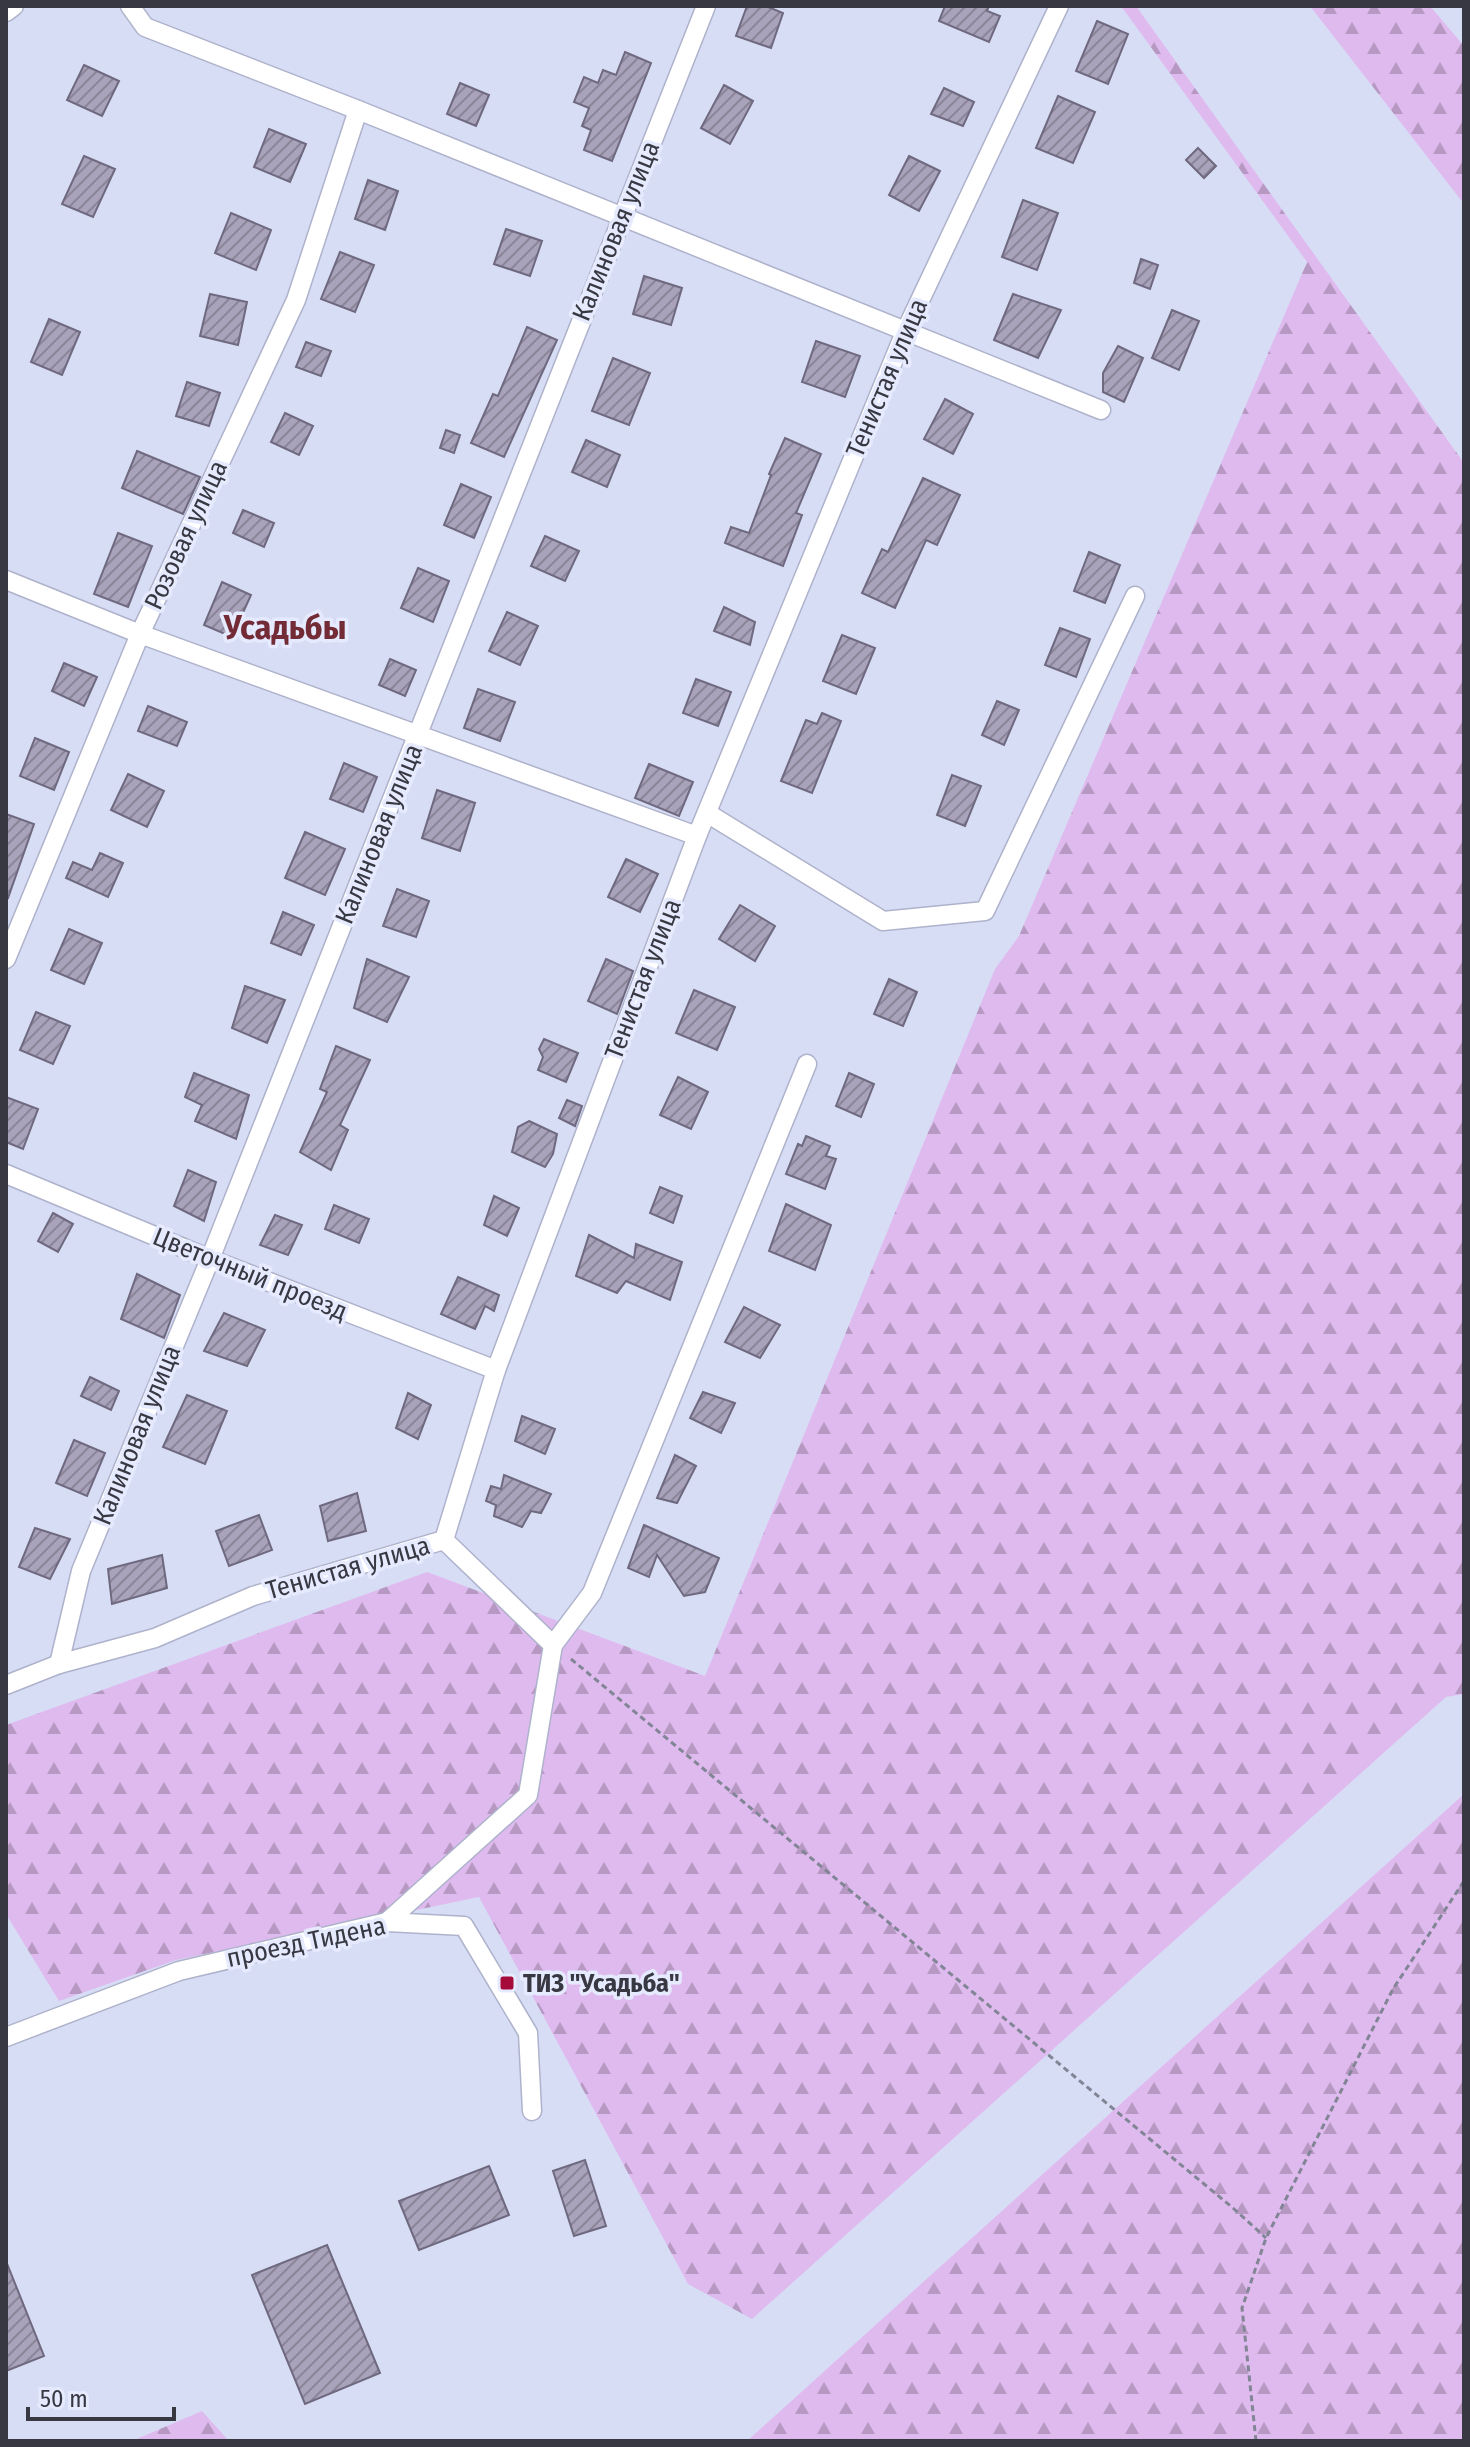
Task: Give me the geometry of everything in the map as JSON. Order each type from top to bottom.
[{"type":"street","points":[[6,12],[14,6]]},
{"type":"street","points":[[130,6],[145,27],[621,215],[1101,410]]},
{"type":"street","name":"Калиновая улица","points":[[59,1664],[81,1571],[210,1259],[706,6]]},
{"type":"street","name":"Тенистая улица","points":[[6,1685],[59,1664],[155,1638],[253,1596],[444,1540],[496,1370],[697,836],[906,330],[1059,6]]},
{"type":"street","name":"Розовая улица","points":[[6,959],[140,634],[296,300],[358,110]]},
{"type":"street","points":[[6,580],[140,634],[697,836]]},
{"type":"street","points":[[707,813],[883,921],[985,911],[1135,596]]},
{"type":"street","points":[[387,1922],[528,1795],[553,1645],[592,1593],[807,1064]]},
{"type":"street","name":"Цветочный проезд","points":[[6,1174],[210,1259],[496,1370]]},
{"type":"street","points":[[444,1540],[553,1645]]},
{"type":"street","name":"проезд Тидена","points":[[6,2037],[179,1971],[387,1922],[464,1926],[528,2033],[532,2111]]},
{"type":"path","points":[[553,1645],[1266,2238]]},
{"type":"path","points":[[1256,2441],[1242,2308],[1266,2238],[1393,1989],[1464,1881]]},
{"type":"green space","points":[[1121,6],[1136,6],[1464,463],[1464,1694],[1446,1697],[752,2319],[688,2284],[479,1897],[176,1960],[59,2001],[6,1914],[6,1725],[427,1572],[705,1676],[995,969],[1019,936],[1307,262]]},
{"type":"green space","points":[[1310,6],[1430,6],[1464,46],[1464,204]]},
{"type":"green space","points":[[1464,1794],[1464,2441],[747,2441]]},
{"type":"green space","points":[[202,2411],[229,2441],[132,2441]]},
{"type":"building","points":[[747,6],[766,6],[783,13],[771,48],[736,36]]},
{"type":"building","points":[[945,6],[989,6],[987,11],[1000,16],[989,42],[939,21]]},
{"type":"building","points":[[1097,21],[1128,34],[1108,84],[1076,71]]},
{"type":"building","points":[[625,52],[651,63],[612,161],[584,150],[591,130],[582,126],[589,108],[574,102],[584,77],[598,83],[603,70],[616,75]]},
{"type":"building","points":[[84,65],[119,81],[102,116],[67,100]]},
{"type":"building","points":[[460,83],[489,95],[476,126],[447,114]]},
{"type":"building","points":[[724,85],[753,101],[730,144],[701,128]]},
{"type":"building","points":[[944,88],[974,102],[963,126],[931,114]]},
{"type":"building","points":[[1058,96],[1095,112],[1073,163],[1036,148]]},
{"type":"building","points":[[269,129],[306,144],[290,182],[254,167]]},
{"type":"building","points":[[1198,148],[1216,166],[1204,178],[1186,160]]},
{"type":"building","points":[[84,156],[115,169],[93,217],[62,204]]},
{"type":"building","points":[[909,156],[940,171],[919,211],[889,195]]},
{"type":"building","points":[[368,180],[398,191],[385,230],[355,219]]},
{"type":"building","points":[[1023,200],[1058,213],[1037,270],[1002,257]]},
{"type":"building","points":[[231,213],[271,230],[256,270],[215,253]]},
{"type":"building","points":[[506,229],[542,241],[530,276],[494,264]]},
{"type":"building","points":[[340,252],[374,265],[355,312],[321,299]]},
{"type":"building","points":[[1141,259],[1158,265],[1150,289],[1134,283]]},
{"type":"building","points":[[644,276],[682,288],[671,325],[633,314]]},
{"type":"building","points":[[210,294],[247,302],[238,345],[200,336]]},
{"type":"building","points":[[1013,294],[1061,310],[1038,358],[994,340]]},
{"type":"building","points":[[1172,310],[1199,321],[1179,370],[1152,358]]},
{"type":"building","points":[[49,319],[80,332],[62,375],[31,362]]},
{"type":"building","points":[[527,327],[557,340],[504,457],[471,443],[493,394],[498,396]]},
{"type":"building","points":[[816,341],[860,356],[845,397],[802,382]]},
{"type":"building","points":[[306,342],[331,351],[321,376],[296,367]]},
{"type":"building","points":[[1118,346],[1143,358],[1124,402],[1103,392],[1103,373]]},
{"type":"building","points":[[613,358],[650,373],[629,425],[592,411]]},
{"type":"building","points":[[187,382],[220,393],[209,426],[176,416]]},
{"type":"building","points":[[945,399],[973,414],[953,454],[924,439]]},
{"type":"building","points":[[285,413],[313,426],[299,455],[271,442]]},
{"type":"building","points":[[446,430],[460,435],[454,453],[440,448]]},
{"type":"building","points":[[785,438],[821,454],[796,513],[802,515],[783,566],[725,543],[731,527],[749,533]]},
{"type":"building","points":[[586,440],[620,455],[607,487],[572,472]]},
{"type":"building","points":[[137,451],[200,477],[183,514],[122,488]]},
{"type":"building","points":[[923,478],[960,495],[937,545],[926,540],[895,608],[862,593],[882,549],[888,552]]},
{"type":"building","points":[[461,484],[491,497],[474,538],[444,525]]},
{"type":"building","points":[[243,510],[274,523],[264,547],[233,533]]},
{"type":"building","points":[[118,533],[152,546],[128,607],[94,594]]},
{"type":"building","points":[[545,536],[579,551],[565,581],[531,566]]},
{"type":"building","points":[[1089,552],[1120,565],[1105,603],[1074,591]]},
{"type":"building","points":[[418,568],[449,581],[433,622],[401,608]]},
{"type":"building","points":[[222,582],[251,595],[232,637],[204,625]]},
{"type":"building","points":[[724,607],[755,622],[750,645],[714,631]]},
{"type":"building","points":[[507,612],[538,626],[520,665],[489,651]]},
{"type":"building","points":[[1060,628],[1090,639],[1076,677],[1045,665]]},
{"type":"building","points":[[842,635],[875,648],[856,694],[823,681]]},
{"type":"building","points":[[390,659],[416,670],[405,696],[379,685]]},
{"type":"building","points":[[64,663],[97,677],[84,706],[52,691]]},
{"type":"building","points":[[696,679],[731,692],[718,726],[683,713]]},
{"type":"building","points":[[478,689],[515,702],[500,741],[464,728]]},
{"type":"building","points":[[997,701],[1019,710],[1004,745],[982,735]]},
{"type":"building","points":[[148,706],[187,722],[177,746],[138,731]]},
{"type":"building","points":[[822,713],[841,721],[812,793],[781,781],[806,720],[817,724]]},
{"type":"building","points":[[35,738],[69,752],[54,790],[20,776]]},
{"type":"building","points":[[344,763],[377,777],[363,812],[330,799]]},
{"type":"building","points":[[649,764],[693,782],[679,816],[635,798]]},
{"type":"building","points":[[128,774],[164,791],[147,827],[111,810]]},
{"type":"building","points":[[952,775],[981,786],[965,826],[937,815]]},
{"type":"building","points":[[437,790],[475,803],[460,851],[422,838]]},
{"type":"building","points":[[6,814],[34,824],[8,898],[6,897]]},
{"type":"building","points":[[305,832],[345,849],[325,895],[285,878]]},
{"type":"building","points":[[100,853],[123,863],[108,897],[66,878],[73,862],[92,870]]},
{"type":"building","points":[[626,859],[658,874],[640,912],[608,897]]},
{"type":"building","points":[[397,889],[429,901],[416,937],[383,926]]},
{"type":"building","points":[[740,905],[775,926],[755,961],[719,939]]},
{"type":"building","points":[[283,912],[314,925],[301,955],[271,943]]},
{"type":"building","points":[[69,929],[102,943],[84,984],[51,970]]},
{"type":"building","points":[[367,959],[409,977],[387,1022],[354,1008]]},
{"type":"building","points":[[606,959],[633,971],[617,1014],[588,1001]]},
{"type":"building","points":[[889,979],[917,992],[903,1026],[874,1014]]},
{"type":"building","points":[[245,986],[285,1000],[267,1043],[232,1028]]},
{"type":"building","points":[[694,990],[735,1007],[717,1050],[676,1033]]},
{"type":"building","points":[[36,1012],[70,1026],[53,1064],[20,1050]]},
{"type":"building","points":[[544,1039],[578,1053],[566,1082],[538,1070],[543,1057],[539,1049]]},
{"type":"building","points":[[336,1046],[370,1060],[340,1125],[348,1130],[331,1170],[300,1152],[327,1092],[320,1089]]},
{"type":"building","points":[[194,1073],[249,1095],[236,1139],[195,1121],[202,1105],[185,1097]]},
{"type":"building","points":[[849,1073],[874,1084],[861,1117],[836,1106]]},
{"type":"building","points":[[678,1077],[708,1092],[691,1129],[660,1115]]},
{"type":"building","points":[[6,1097],[38,1109],[23,1149],[6,1142]]},
{"type":"building","points":[[567,1100],[582,1106],[575,1126],[559,1118]]},
{"type":"building","points":[[529,1121],[557,1134],[553,1154],[545,1167],[512,1152],[518,1127]]},
{"type":"building","points":[[806,1136],[830,1146],[826,1156],[836,1159],[825,1189],[786,1174],[798,1144],[802,1146]]},
{"type":"building","points":[[188,1170],[216,1182],[204,1221],[174,1206]]},
{"type":"building","points":[[660,1187],[682,1196],[673,1223],[650,1213]]},
{"type":"building","points":[[494,1196],[519,1208],[507,1236],[484,1225]]},
{"type":"building","points":[[786,1204],[831,1225],[815,1270],[769,1251]]},
{"type":"building","points":[[334,1205],[369,1219],[359,1243],[325,1229]]},
{"type":"building","points":[[53,1213],[73,1224],[58,1252],[38,1241]]},
{"type":"building","points":[[275,1215],[302,1225],[288,1255],[260,1245]]},
{"type":"building","points":[[589,1235],[634,1258],[636,1244],[682,1262],[670,1300],[626,1281],[617,1293],[576,1276]]},
{"type":"building","points":[[137,1274],[180,1295],[164,1338],[121,1319]]},
{"type":"building","points":[[458,1277],[499,1295],[494,1311],[485,1306],[475,1329],[441,1314]]},
{"type":"building","points":[[744,1307],[780,1325],[760,1358],[725,1342]]},
{"type":"building","points":[[224,1313],[265,1330],[247,1366],[204,1351]]},
{"type":"building","points":[[90,1377],[119,1391],[111,1410],[81,1396]]},
{"type":"building","points":[[703,1392],[735,1403],[721,1433],[690,1418]]},
{"type":"building","points":[[408,1393],[431,1405],[418,1439],[396,1428]]},
{"type":"building","points":[[187,1395],[227,1411],[205,1464],[163,1447]]},
{"type":"building","points":[[522,1416],[555,1429],[545,1454],[515,1441]]},
{"type":"building","points":[[74,1440],[105,1453],[87,1496],[56,1483]]},
{"type":"building","points":[[675,1455],[696,1466],[677,1503],[657,1498]]},
{"type":"building","points":[[504,1475],[551,1494],[541,1513],[531,1511],[522,1527],[494,1516],[496,1505],[486,1501],[491,1486],[501,1489]]},
{"type":"building","points":[[357,1493],[366,1531],[328,1541],[320,1506]]},
{"type":"building","points":[[259,1515],[272,1550],[229,1566],[216,1531]]},
{"type":"building","points":[[644,1525],[719,1558],[705,1592],[684,1596],[657,1555],[649,1577],[628,1568]]},
{"type":"building","points":[[35,1528],[70,1539],[50,1579],[19,1567]]},
{"type":"building","points":[[162,1555],[167,1588],[112,1604],[108,1569]]},
{"type":"building","points":[[585,2160],[606,2226],[574,2236],[553,2171]]},
{"type":"building","points":[[489,2166],[509,2215],[419,2250],[399,2201]]},
{"type":"building","points":[[327,2245],[380,2373],[305,2404],[252,2275]]},
{"type":"building","points":[[6,2261],[44,2356],[6,2371]]},
{"type":"place","name":"ТИЗ \"Усадьба\"","points":[[507,1983]]},
{"type":"district","name":"Усадьбы","points":[[285,627]]}]
